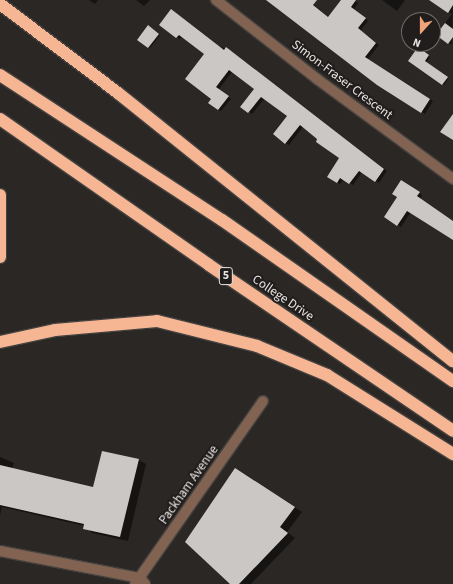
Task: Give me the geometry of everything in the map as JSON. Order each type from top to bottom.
[{"type":"highway","points":[[0,4],[118,93],[453,361]]},
{"type":"highway","points":[[0,75],[222,220],[453,381]]},
{"type":"highway","name":"College Drive","points":[[0,119],[208,265],[453,431]]},
{"type":"highway","points":[[0,195],[0,257]]},
{"type":"highway","points":[[0,342],[55,330],[157,321],[257,346],[327,374],[453,454]]},
{"type":"street","name":"Simon-Fraser Crescent","points":[[216,0],[317,79],[453,179]]},
{"type":"street","name":"Packham Avenue","points":[[140,582],[263,401]]},
{"type":"street","points":[[0,550],[140,582]]},
{"type":"building","points":[[266,0],[317,0],[313,5],[328,17],[341,0],[356,0],[351,7],[366,18],[358,28],[376,43],[365,57],[430,99],[421,113],[377,85]]},
{"type":"building","points":[[429,0],[453,0],[453,5],[448,13]]},
{"type":"building","points":[[171,9],[224,50],[226,47],[384,169],[375,182],[359,171],[349,184],[340,178],[337,183],[327,177],[339,158],[316,142],[317,139],[300,125],[285,144],[273,134],[287,116],[261,97],[248,113],[240,107],[254,89],[229,70],[216,87],[229,96],[218,110],[208,103],[211,99],[185,79],[204,54],[179,35],[176,38],[159,25]]},
{"type":"building","points":[[445,23],[453,29],[453,37],[448,44],[441,39],[441,28]]},
{"type":"building","points":[[148,25],[159,34],[148,48],[137,40]]},
{"type":"building","points":[[414,52],[425,52],[429,55],[425,61],[448,77],[442,85],[408,61]]},
{"type":"building","points":[[453,114],[453,140],[440,132]]},
{"type":"building","points":[[401,180],[420,192],[417,196],[453,221],[453,240],[407,211],[397,226],[384,217],[397,197],[392,194]]},
{"type":"building","points":[[102,451],[139,459],[120,537],[83,529],[84,524],[0,505],[0,465],[93,487]]},
{"type":"building","points":[[235,468],[295,507],[280,527],[288,533],[239,584],[230,584],[185,542]]}]
